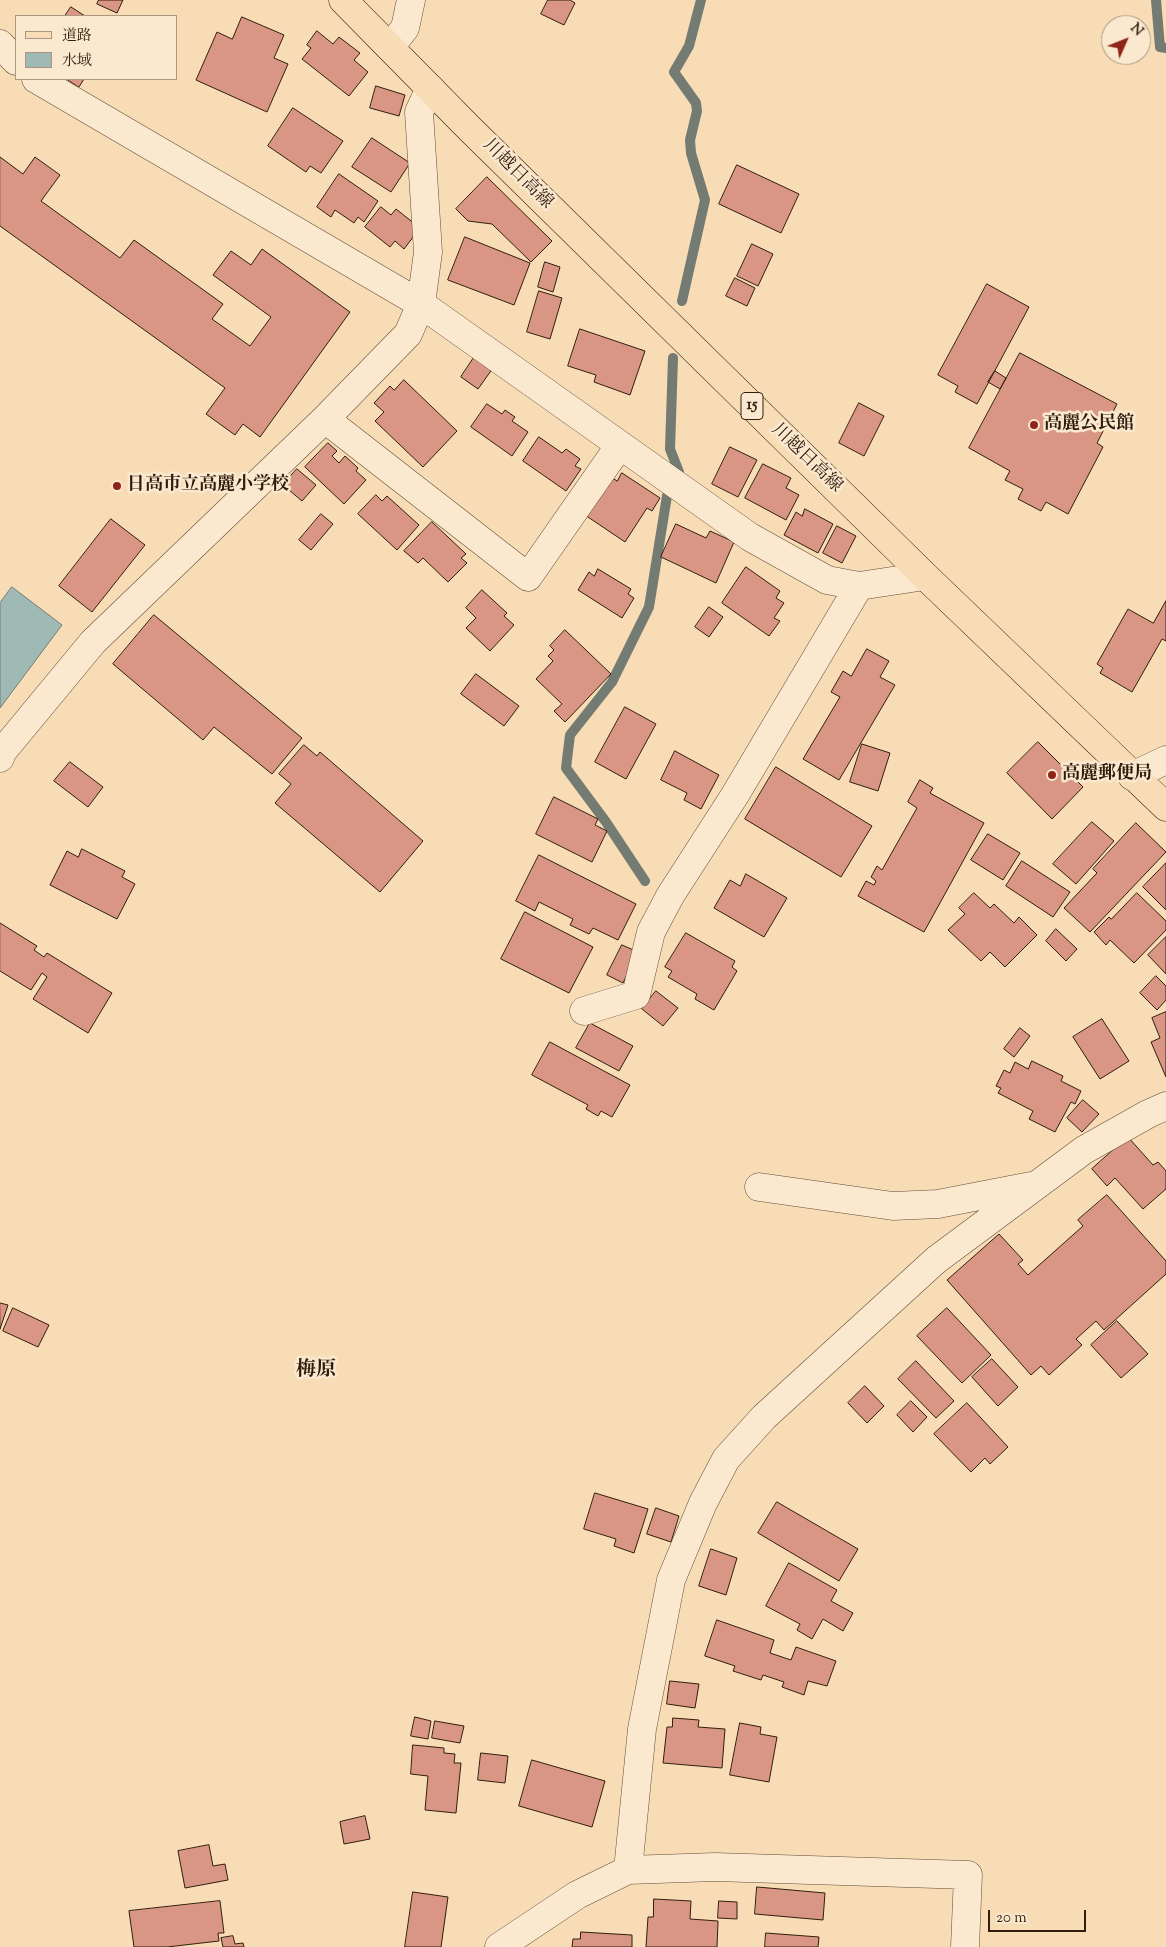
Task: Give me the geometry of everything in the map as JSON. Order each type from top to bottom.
[{"type":"main road","name":"川越日高線","points":[[343,0],[925,576],[1166,807]]},
{"type":"street","points":[[390,47],[405,28],[411,0]]},
{"type":"street","points":[[0,44],[15,60]]},
{"type":"street","points":[[38,80],[421,304],[750,537],[827,580],[859,586],[925,576]]},
{"type":"street","points":[[0,758],[2,752],[93,642],[325,419],[408,334],[421,304],[428,252],[419,112],[430,88]]},
{"type":"street","points":[[325,419],[528,577],[620,445]]},
{"type":"street","points":[[584,1011],[636,995],[651,932],[670,896],[735,794],[859,586]]},
{"type":"street","points":[[1132,776],[1166,760]]},
{"type":"street","points":[[628,1870],[642,1730],[671,1580],[703,1503],[726,1459],[764,1417],[936,1260],[1084,1150],[1166,1106]]},
{"type":"street","points":[[759,1187],[894,1206],[938,1204],[1037,1185]]},
{"type":"street","points":[[499,1947],[577,1895],[628,1870],[715,1867],[968,1875],[965,1947]]},
{"type":"water","points":[[12,587],[62,625],[0,708],[0,603]]},
{"type":"building","points":[[99,0],[123,0],[117,13],[97,4]]},
{"type":"building","points":[[548,0],[570,0],[575,3],[564,25],[541,14]]},
{"type":"building","points":[[71,7],[83,15],[66,15]]},
{"type":"building","points":[[242,17],[284,35],[274,58],[288,64],[267,112],[196,80],[217,32],[232,39]]},
{"type":"building","points":[[317,31],[333,44],[339,37],[360,53],[354,60],[368,72],[349,96],[302,59],[311,48],[307,45]]},
{"type":"building","points":[[68,80],[83,80],[79,87]]},
{"type":"building","points":[[376,86],[405,95],[399,116],[370,108]]},
{"type":"building","points":[[293,108],[343,141],[321,173],[310,166],[306,172],[268,146]]},
{"type":"building","points":[[372,138],[410,163],[391,192],[352,167]]},
{"type":"building","points":[[0,157],[23,174],[35,157],[60,175],[41,201],[120,258],[134,240],[223,304],[212,319],[250,346],[271,317],[213,275],[231,251],[251,265],[262,249],[350,312],[260,437],[243,424],[235,435],[206,414],[225,388],[0,226]]},
{"type":"building","points":[[737,165],[799,194],[781,233],[719,204]]},
{"type":"building","points":[[339,174],[378,201],[364,222],[358,217],[354,223],[335,210],[331,217],[317,207]]},
{"type":"building","points":[[487,177],[552,241],[531,262],[492,224],[468,221],[456,209]]},
{"type":"building","points":[[381,207],[391,215],[396,209],[420,228],[404,249],[395,241],[390,247],[365,227]]},
{"type":"building","points":[[465,237],[530,263],[514,305],[448,280]]},
{"type":"building","points":[[752,244],[773,254],[758,286],[737,276]]},
{"type":"building","points":[[545,262],[560,267],[553,292],[538,287]]},
{"type":"building","points":[[735,278],[755,288],[747,306],[726,296]]},
{"type":"building","points":[[987,284],[1029,307],[977,404],[955,392],[958,386],[938,375]]},
{"type":"building","points":[[539,291],[562,298],[550,339],[527,332]]},
{"type":"building","points":[[580,329],[645,351],[630,395],[594,382],[596,375],[568,366]]},
{"type":"building","points":[[1020,353],[1117,404],[1097,443],[1103,447],[1068,514],[1046,502],[1041,511],[1018,499],[1023,489],[1005,480],[1010,471],[969,448]]},
{"type":"building","points":[[475,356],[493,368],[478,389],[461,377]]},
{"type":"building","points":[[995,371],[1006,378],[1000,389],[988,382]]},
{"type":"building","points":[[404,380],[457,431],[423,467],[375,421],[384,412],[374,403],[390,386],[394,390]]},
{"type":"building","points":[[859,403],[884,416],[864,456],[839,443]]},
{"type":"building","points":[[487,404],[502,414],[505,410],[515,417],[512,421],[528,432],[512,456],[471,427]]},
{"type":"building","points":[[539,437],[562,453],[566,449],[580,459],[575,466],[581,469],[566,491],[523,461]]},
{"type":"building","points":[[328,443],[337,451],[332,456],[339,463],[345,456],[358,468],[356,471],[366,480],[344,504],[305,467]]},
{"type":"building","points":[[730,447],[757,460],[738,497],[712,484]]},
{"type":"building","points":[[763,464],[791,478],[786,488],[799,495],[786,520],[745,498]]},
{"type":"building","points":[[297,469],[316,485],[302,501],[283,485]]},
{"type":"building","points":[[622,473],[660,498],[652,511],[647,508],[625,542],[585,515],[611,477],[617,481]]},
{"type":"building","points":[[376,495],[382,501],[387,496],[419,525],[397,550],[358,514]]},
{"type":"building","points":[[805,509],[833,524],[818,553],[784,535],[796,512],[802,516]]},
{"type":"building","points":[[321,514],[333,524],[311,550],[299,540]]},
{"type":"building","points":[[111,519],[145,545],[92,612],[59,586]]},
{"type":"building","points":[[432,522],[466,554],[461,558],[467,563],[448,582],[423,558],[418,563],[404,551]]},
{"type":"building","points":[[676,524],[706,538],[710,531],[734,542],[716,583],[661,557]]},
{"type":"building","points":[[837,526],[856,536],[842,563],[823,553]]},
{"type":"building","points":[[746,567],[780,591],[776,598],[784,603],[774,618],[780,621],[769,636],[722,603]]},
{"type":"building","points":[[598,569],[631,589],[628,594],[634,598],[622,618],[578,590],[589,572],[594,576]]},
{"type":"building","points":[[482,590],[507,613],[504,616],[514,625],[490,651],[466,628],[476,618],[466,608]]},
{"type":"building","points":[[1166,601],[1166,641],[1162,639],[1132,692],[1100,673],[1103,668],[1097,664],[1128,609],[1153,623]]},
{"type":"building","points":[[709,607],[723,617],[709,637],[695,627]]},
{"type":"building","points":[[154,615],[302,738],[272,774],[214,727],[203,740],[113,664]]},
{"type":"building","points":[[565,630],[611,674],[565,722],[554,711],[562,704],[536,679],[553,661],[548,656],[554,650],[550,646]]},
{"type":"building","points":[[867,649],[889,661],[880,677],[895,685],[839,780],[803,759],[840,697],[831,692],[843,671],[851,676]]},
{"type":"building","points":[[476,674],[519,706],[504,726],[461,694]]},
{"type":"building","points":[[625,707],[656,724],[626,779],[595,762]]},
{"type":"building","points":[[1038,742],[1083,787],[1052,819],[1007,773]]},
{"type":"building","points":[[862,744],[890,753],[878,791],[850,782]]},
{"type":"building","points":[[304,745],[317,756],[320,752],[423,841],[380,892],[275,803],[291,784],[279,774]]},
{"type":"building","points":[[675,751],[719,775],[701,809],[684,800],[687,793],[661,780]]},
{"type":"building","points":[[70,762],[103,787],[88,807],[54,781]]},
{"type":"building","points":[[776,767],[872,826],[841,877],[745,819]]},
{"type":"building","points":[[920,780],[933,788],[930,793],[984,823],[924,932],[858,896],[866,881],[874,885],[876,881],[871,877],[877,866],[882,870],[917,808],[908,802]]},
{"type":"building","points":[[554,797],[598,819],[595,825],[607,831],[592,862],[536,834]]},
{"type":"building","points":[[1092,822],[1114,841],[1076,884],[1053,864]]},
{"type":"building","points":[[1136,823],[1166,852],[1090,932],[1064,908],[1097,873],[1093,869]]},
{"type":"building","points":[[988,834],[1020,853],[1003,880],[971,860]]},
{"type":"building","points":[[82,849],[125,871],[122,877],[135,884],[117,919],[50,885],[67,851],[78,857]]},
{"type":"building","points":[[539,855],[636,904],[618,940],[593,928],[589,934],[570,925],[573,919],[539,902],[535,911],[516,901]]},
{"type":"building","points":[[1022,861],[1070,892],[1053,917],[1006,886]]},
{"type":"building","points":[[1166,863],[1166,910],[1143,887]]},
{"type":"building","points":[[746,874],[787,898],[764,937],[714,908],[730,880],[740,886]]},
{"type":"building","points":[[974,893],[990,908],[994,904],[1014,923],[1019,917],[1037,935],[1005,967],[990,952],[981,961],[948,930],[965,914],[959,908]]},
{"type":"building","points":[[1137,893],[1166,921],[1166,930],[1134,963],[1110,940],[1106,945],[1094,932],[1109,917],[1111,919]]},
{"type":"building","points":[[525,912],[593,947],[569,993],[501,959]]},
{"type":"building","points":[[0,923],[37,946],[34,950],[44,957],[47,953],[112,993],[88,1033],[33,999],[47,977],[42,973],[31,990],[0,971]]},
{"type":"building","points":[[1056,929],[1077,949],[1066,961],[1046,941]]},
{"type":"building","points":[[686,933],[735,961],[732,967],[737,971],[714,1010],[695,999],[697,994],[668,977],[672,971],[665,967]]},
{"type":"building","points":[[1166,937],[1166,974],[1148,955]]},
{"type":"building","points":[[622,945],[638,952],[623,983],[607,975]]},
{"type":"building","points":[[1156,976],[1166,986],[1166,1000],[1157,1010],[1140,993]]},
{"type":"building","points":[[656,991],[678,1008],[663,1026],[642,1009]]},
{"type":"building","points":[[1166,1012],[1166,1077],[1151,1042],[1160,1038],[1152,1018]]},
{"type":"building","points":[[1102,1019],[1129,1061],[1100,1079],[1073,1037]]},
{"type":"building","points":[[590,1023],[633,1046],[619,1071],[576,1048]]},
{"type":"building","points":[[1020,1028],[1030,1036],[1014,1057],[1004,1049]]},
{"type":"building","points":[[550,1042],[630,1085],[612,1117],[601,1111],[598,1116],[586,1109],[588,1105],[532,1075]]},
{"type":"building","points":[[1032,1061],[1063,1076],[1061,1081],[1081,1091],[1075,1104],[1071,1102],[1055,1132],[1029,1119],[1033,1111],[998,1093],[1001,1088],[996,1086],[1004,1070],[1010,1073],[1015,1062],[1028,1069]]},
{"type":"building","points":[[1083,1100],[1099,1114],[1082,1132],[1067,1118]]},
{"type":"building","points":[[1128,1137],[1153,1165],[1158,1162],[1166,1171],[1166,1189],[1143,1209],[1115,1178],[1107,1186],[1092,1169]]},
{"type":"building","points":[[1107,1195],[1166,1261],[1166,1274],[1104,1330],[1096,1321],[1076,1339],[1082,1345],[1049,1375],[1041,1366],[1031,1375],[947,1280],[999,1234],[1023,1260],[1018,1264],[1028,1275],[1083,1226],[1078,1220]]},
{"type":"building","points":[[0,1303],[8,1305],[0,1329]]},
{"type":"building","points":[[13,1308],[49,1325],[38,1347],[3,1331]]},
{"type":"building","points":[[947,1308],[991,1355],[962,1383],[917,1336]]},
{"type":"building","points":[[1117,1321],[1148,1354],[1121,1378],[1091,1345]]},
{"type":"building","points":[[992,1359],[1018,1387],[998,1406],[972,1377]]},
{"type":"building","points":[[916,1361],[954,1401],[936,1418],[898,1379]]},
{"type":"building","points":[[865,1386],[884,1406],[867,1423],[848,1403]]},
{"type":"building","points":[[911,1401],[927,1417],[913,1432],[897,1415]]},
{"type":"building","points":[[967,1403],[1008,1447],[990,1464],[985,1458],[971,1472],[934,1434]]},
{"type":"building","points":[[595,1493],[648,1509],[634,1553],[614,1546],[616,1539],[584,1529]]},
{"type":"building","points":[[777,1502],[858,1549],[839,1581],[758,1533]]},
{"type":"building","points":[[656,1508],[679,1516],[671,1542],[647,1534]]},
{"type":"building","points":[[711,1549],[737,1558],[726,1595],[699,1586]]},
{"type":"building","points":[[789,1563],[837,1590],[831,1601],[853,1613],[843,1631],[823,1619],[812,1639],[797,1630],[800,1624],[766,1606]]},
{"type":"building","points":[[717,1620],[774,1640],[770,1653],[791,1660],[796,1647],[836,1661],[827,1686],[808,1681],[804,1695],[782,1687],[784,1682],[763,1675],[761,1680],[733,1671],[735,1666],[705,1656]]},
{"type":"building","points":[[670,1681],[699,1684],[695,1708],[667,1704]]},
{"type":"building","points":[[415,1717],[431,1721],[428,1739],[411,1736]]},
{"type":"building","points":[[673,1718],[699,1720],[698,1727],[725,1729],[722,1768],[663,1763],[667,1727],[672,1727]]},
{"type":"building","points":[[435,1721],[464,1726],[460,1743],[432,1738]]},
{"type":"building","points":[[740,1723],[761,1727],[760,1734],[777,1737],[769,1782],[730,1775]]},
{"type":"building","points":[[413,1745],[444,1748],[444,1753],[455,1754],[454,1763],[461,1763],[456,1813],[425,1810],[428,1776],[411,1774]]},
{"type":"building","points":[[481,1753],[508,1756],[505,1783],[478,1780]]},
{"type":"building","points":[[532,1760],[605,1781],[592,1827],[519,1806]]},
{"type":"building","points":[[365,1816],[370,1839],[344,1844],[340,1822]]},
{"type":"building","points":[[209,1845],[213,1866],[225,1864],[228,1880],[185,1888],[178,1851]]},
{"type":"building","points":[[757,1887],[825,1893],[823,1920],[755,1914]]},
{"type":"building","points":[[413,1892],[448,1897],[441,1947],[405,1947]]},
{"type":"building","points":[[654,1899],[691,1901],[690,1919],[718,1921],[717,1947],[646,1947],[648,1917],[653,1917]]},
{"type":"building","points":[[220,1901],[224,1933],[218,1933],[219,1941],[167,1947],[134,1947],[129,1911]]},
{"type":"building","points":[[719,1901],[737,1902],[737,1919],[718,1918]]},
{"type":"building","points":[[581,1932],[632,1935],[632,1947],[572,1947],[573,1939],[580,1939]]},
{"type":"building","points":[[766,1933],[819,1937],[818,1947],[765,1947]]},
{"type":"building","points":[[233,1936],[235,1944],[243,1943],[244,1947],[223,1947],[221,1938]]},
{"type":"waterway","points":[[682,301],[705,200],[691,153],[690,140],[697,111],[696,103],[674,72],[689,46],[701,0]]},
{"type":"waterway","points":[[1156,0],[1160,47],[1166,48]]},
{"type":"waterway","points":[[645,881],[606,822],[566,768],[570,735],[612,682],[649,607],[667,496],[679,472],[670,449],[673,358]]},
{"type":"place","name":"高麗公民館","points":[[1034,425]]},
{"type":"place","name":"日高市立高麗小学校","points":[[117,486]]},
{"type":"place","name":"高麗郵便局","points":[[1052,775]]},
{"type":"district","name":"梅原","points":[[316,1372]]}]
